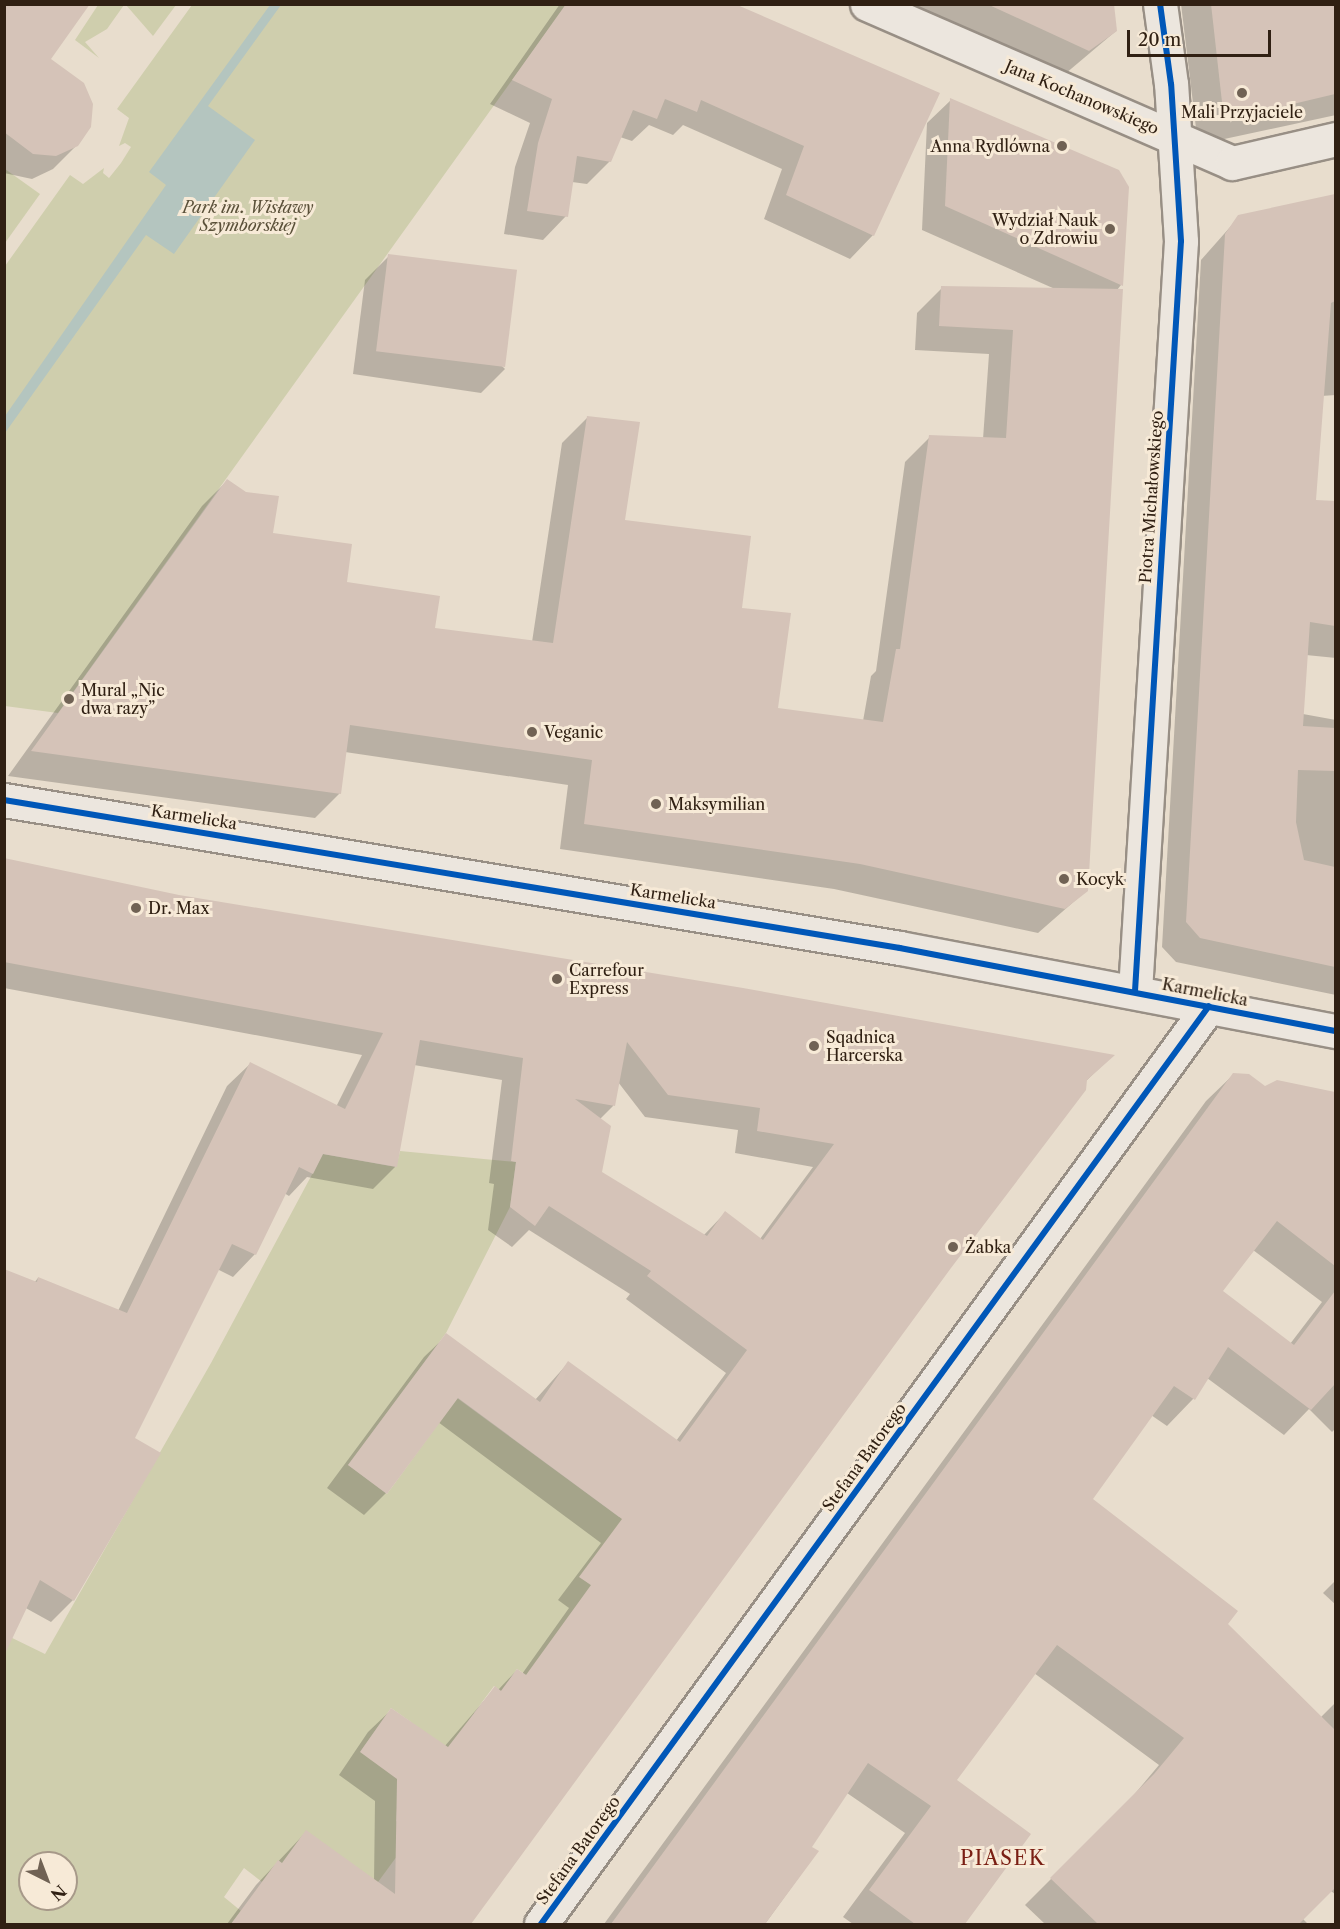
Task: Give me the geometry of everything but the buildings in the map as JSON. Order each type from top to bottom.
[{"type":"street","name":"Jana Kochanowskiego","points":[[867,4],[1232,162],[1335,139]]},
{"type":"street","name":"Piotra Michałowskiego","points":[[1135,991],[1181,241],[1175,138],[1160,4]]},
{"type":"street","name":"Karmelicka","points":[[4,800],[912,950],[1335,1031]]},
{"type":"street","name":"Stefana Batorego","points":[[541,1924],[1209,1006]]},
{"type":"green space","points":[[98,5],[124,5],[107,29],[85,42],[99,58],[75,40]]},
{"type":"green space","points":[[126,5],[176,5],[153,36]]},
{"type":"green space","name":"Park im. Wisławy Szymborskiej","points":[[192,5],[566,5],[58,713],[5,706],[5,266],[70,175],[83,184],[104,168],[103,173],[109,178],[121,163],[131,147],[125,143],[119,146],[129,118],[117,109]]},
{"type":"green space","points":[[5,169],[40,194],[5,243]]},
{"type":"green space","points":[[400,1151],[516,1162],[510,1207],[446,1333],[348,1465],[387,1494],[457,1398],[619,1517],[638,1518],[580,1577],[592,1586],[528,1676],[517,1669],[501,1691],[494,1686],[474,1713],[489,1725],[397,1809],[396,1821],[414,1833],[378,1882],[282,1863],[262,1882],[244,1868],[224,1897],[241,1911],[231,1924],[5,1924],[4,1634],[45,1654],[211,1363],[323,1154],[396,1167]],"holes":[[[391,1708],[411,1722],[360,1752]]]},
{"type":"shaded area","points":[[270,5],[281,5],[208,106],[255,140],[174,254],[146,235],[5,433],[5,416],[166,185],[149,172]]},
{"type":"cycle path","points":[[1135,991],[1181,241],[1171,84],[1160,4]]},
{"type":"cycle path","points":[[4,800],[900,948],[1336,1031]]},
{"type":"cycle path","points":[[541,1924],[1209,1006]]},
{"type":"place","name":"Mali Przyjaciele","points":[[1242,93]]},
{"type":"place","name":"Anna Rydlówna","points":[[1062,146]]},
{"type":"place","name":"Wydział Nauk o Zdrowiu","points":[[1110,229]]},
{"type":"place","name":"Mural „Nic dwa razy”","points":[[69,699]]},
{"type":"place","name":"Veganic","points":[[532,732]]},
{"type":"place","name":"Maksymilian","points":[[656,804]]},
{"type":"place","name":"Kocyk","points":[[1064,879]]},
{"type":"place","name":"Dr. Max","points":[[136,908]]},
{"type":"place","name":"Carrefour Express","points":[[557,979]]},
{"type":"place","name":"Sqadnica Harcerska","points":[[814,1046]]},
{"type":"place","name":"Żabka","points":[[953,1247]]},
{"type":"district","name":"PIASEK","points":[[1003,1858]]}]
